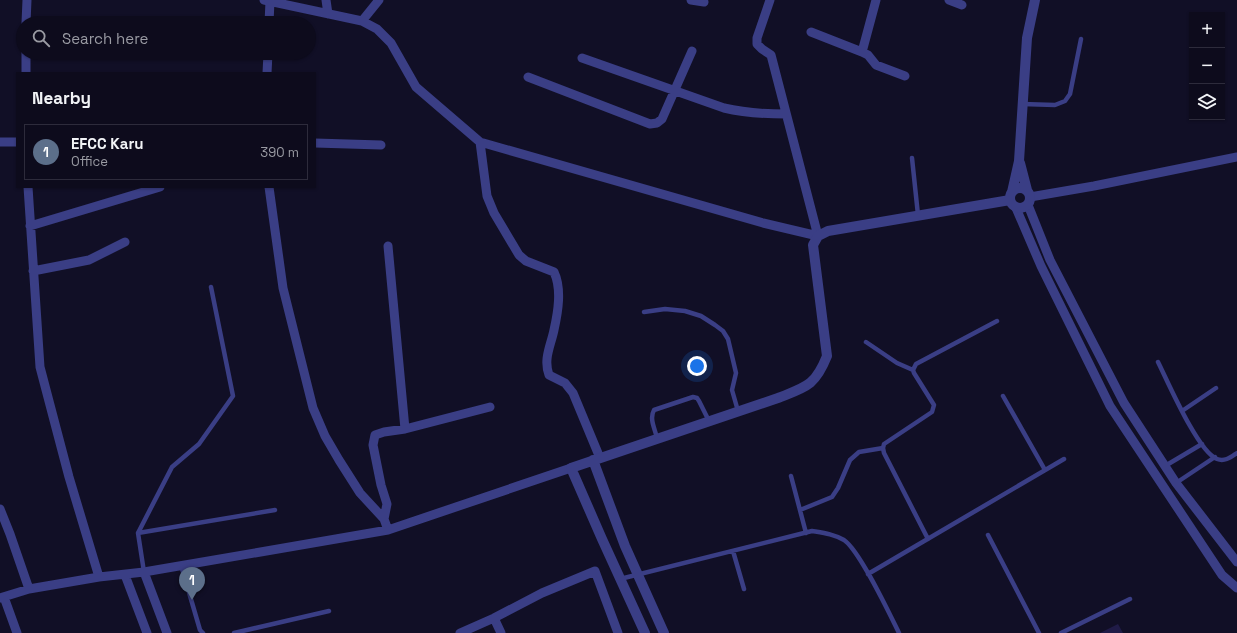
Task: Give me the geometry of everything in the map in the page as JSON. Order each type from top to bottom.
[{"type":"street","points":[[26,16],[27,0]]},
{"type":"street","points":[[326,0],[328,14]]},
{"type":"street","points":[[362,21],[379,0]]},
{"type":"street","points":[[691,0],[704,2]]},
{"type":"street","points":[[770,0],[757,38],[758,44],[762,49],[771,55],[818,236]]},
{"type":"street","points":[[862,52],[876,0]]},
{"type":"street","points":[[949,0],[962,5]]},
{"type":"street","points":[[1034,0],[1027,38],[1019,161],[1012,200],[1041,266],[1110,406],[1222,574],[1237,588]]},
{"type":"street","points":[[268,16],[267,1],[362,21],[377,29],[391,43],[416,87],[480,142],[755,221],[818,236]]},
{"type":"street","points":[[810,32],[862,52],[868,55],[876,65],[905,76]]},
{"type":"street","points":[[528,77],[650,124],[657,123],[662,119],[692,51]]},
{"type":"street","points":[[582,58],[724,108],[740,112],[786,114]]},
{"type":"street","points":[[26,60],[26,72]]},
{"type":"street","points":[[267,72],[268,60]]},
{"type":"street","points":[[0,142],[16,142]]},
{"type":"street","points":[[480,142],[487,196],[494,213],[519,255],[526,261],[554,272],[557,276],[559,292],[554,329],[547,356],[547,370],[549,375],[565,382],[572,392],[596,459],[624,546],[664,633]]},
{"type":"street","points":[[316,143],[381,145]]},
{"type":"street","points":[[1028,197],[1094,186],[1237,157]]},
{"type":"street","points":[[1019,161],[1028,197],[1050,260],[1124,403],[1176,483],[1237,562]]},
{"type":"street","points":[[28,188],[40,367],[69,477],[99,577]]},
{"type":"street","points":[[30,226],[157,188]]},
{"type":"street","points":[[269,188],[283,288],[313,408],[325,436],[360,493],[384,519],[388,530]]},
{"type":"street","points":[[17,633],[2,597],[29,589],[99,577],[144,572],[388,530],[778,398],[806,386],[814,380],[822,370],[827,356],[813,245],[818,236],[828,231],[1012,200],[1020,188],[1028,197]]},
{"type":"street","points":[[1012,200],[1022,208],[1028,197]]},
{"type":"street","points":[[34,271],[89,260],[125,242]]},
{"type":"street","points":[[388,246],[406,429]]},
{"type":"street","points":[[384,519],[387,504],[381,485],[373,445],[375,435],[384,432],[406,429],[490,408]]},
{"type":"street","points":[[571,468],[645,633]]},
{"type":"street","points":[[0,509],[3,523],[29,589]]},
{"type":"street","points":[[460,633],[595,570],[618,633]]},
{"type":"street","points":[[144,572],[167,633]]},
{"type":"street","points":[[125,575],[147,633]]},
{"type":"street","points":[[494,618],[501,633]]},
{"type":"lane","points":[[1022,104],[1055,105],[1065,101],[1070,94],[1081,39]]},
{"type":"lane","points":[[912,158],[918,215]]},
{"type":"lane","points":[[144,572],[138,533],[172,467],[199,444],[233,396],[211,287]]},
{"type":"lane","points":[[644,312],[665,309],[685,311],[701,316],[715,324],[723,331],[728,339],[736,373],[732,390],[738,411]]},
{"type":"lane","points":[[928,539],[884,453],[884,444],[932,412],[934,405],[915,376],[913,370],[916,364],[997,320]]},
{"type":"lane","points":[[866,342],[897,364],[913,370]]},
{"type":"lane","points":[[1158,362],[1190,427],[1209,453],[1217,459],[1227,460],[1237,453]]},
{"type":"lane","points":[[1182,411],[1216,388]]},
{"type":"lane","points":[[1003,396],[1045,470]]},
{"type":"lane","points":[[657,438],[652,418],[654,410],[693,397],[699,400],[709,421]]},
{"type":"lane","points":[[1165,466],[1202,444]]},
{"type":"lane","points":[[800,510],[832,497],[838,488],[850,460],[859,452],[883,448]]},
{"type":"lane","points":[[1176,483],[1215,457]]},
{"type":"lane","points":[[868,574],[1064,459]]},
{"type":"lane","points":[[791,476],[806,533]]},
{"type":"lane","points":[[138,533],[275,510]]},
{"type":"lane","points":[[620,579],[806,533],[812,532],[830,534],[845,541],[860,559],[899,633]]},
{"type":"lane","points":[[988,535],[1039,633]]},
{"type":"lane","points":[[733,550],[744,589]]},
{"type":"lane","points":[[181,565],[200,630],[203,633]]},
{"type":"lane","points":[[1061,633],[1130,599]]},
{"type":"lane","points":[[234,633],[328,611]]},
{"type":"building","points":[[1118,624],[1123,633],[1100,633]]},
{"type":"place","name":"EFCC Karu","points":[[192,600]]}]
